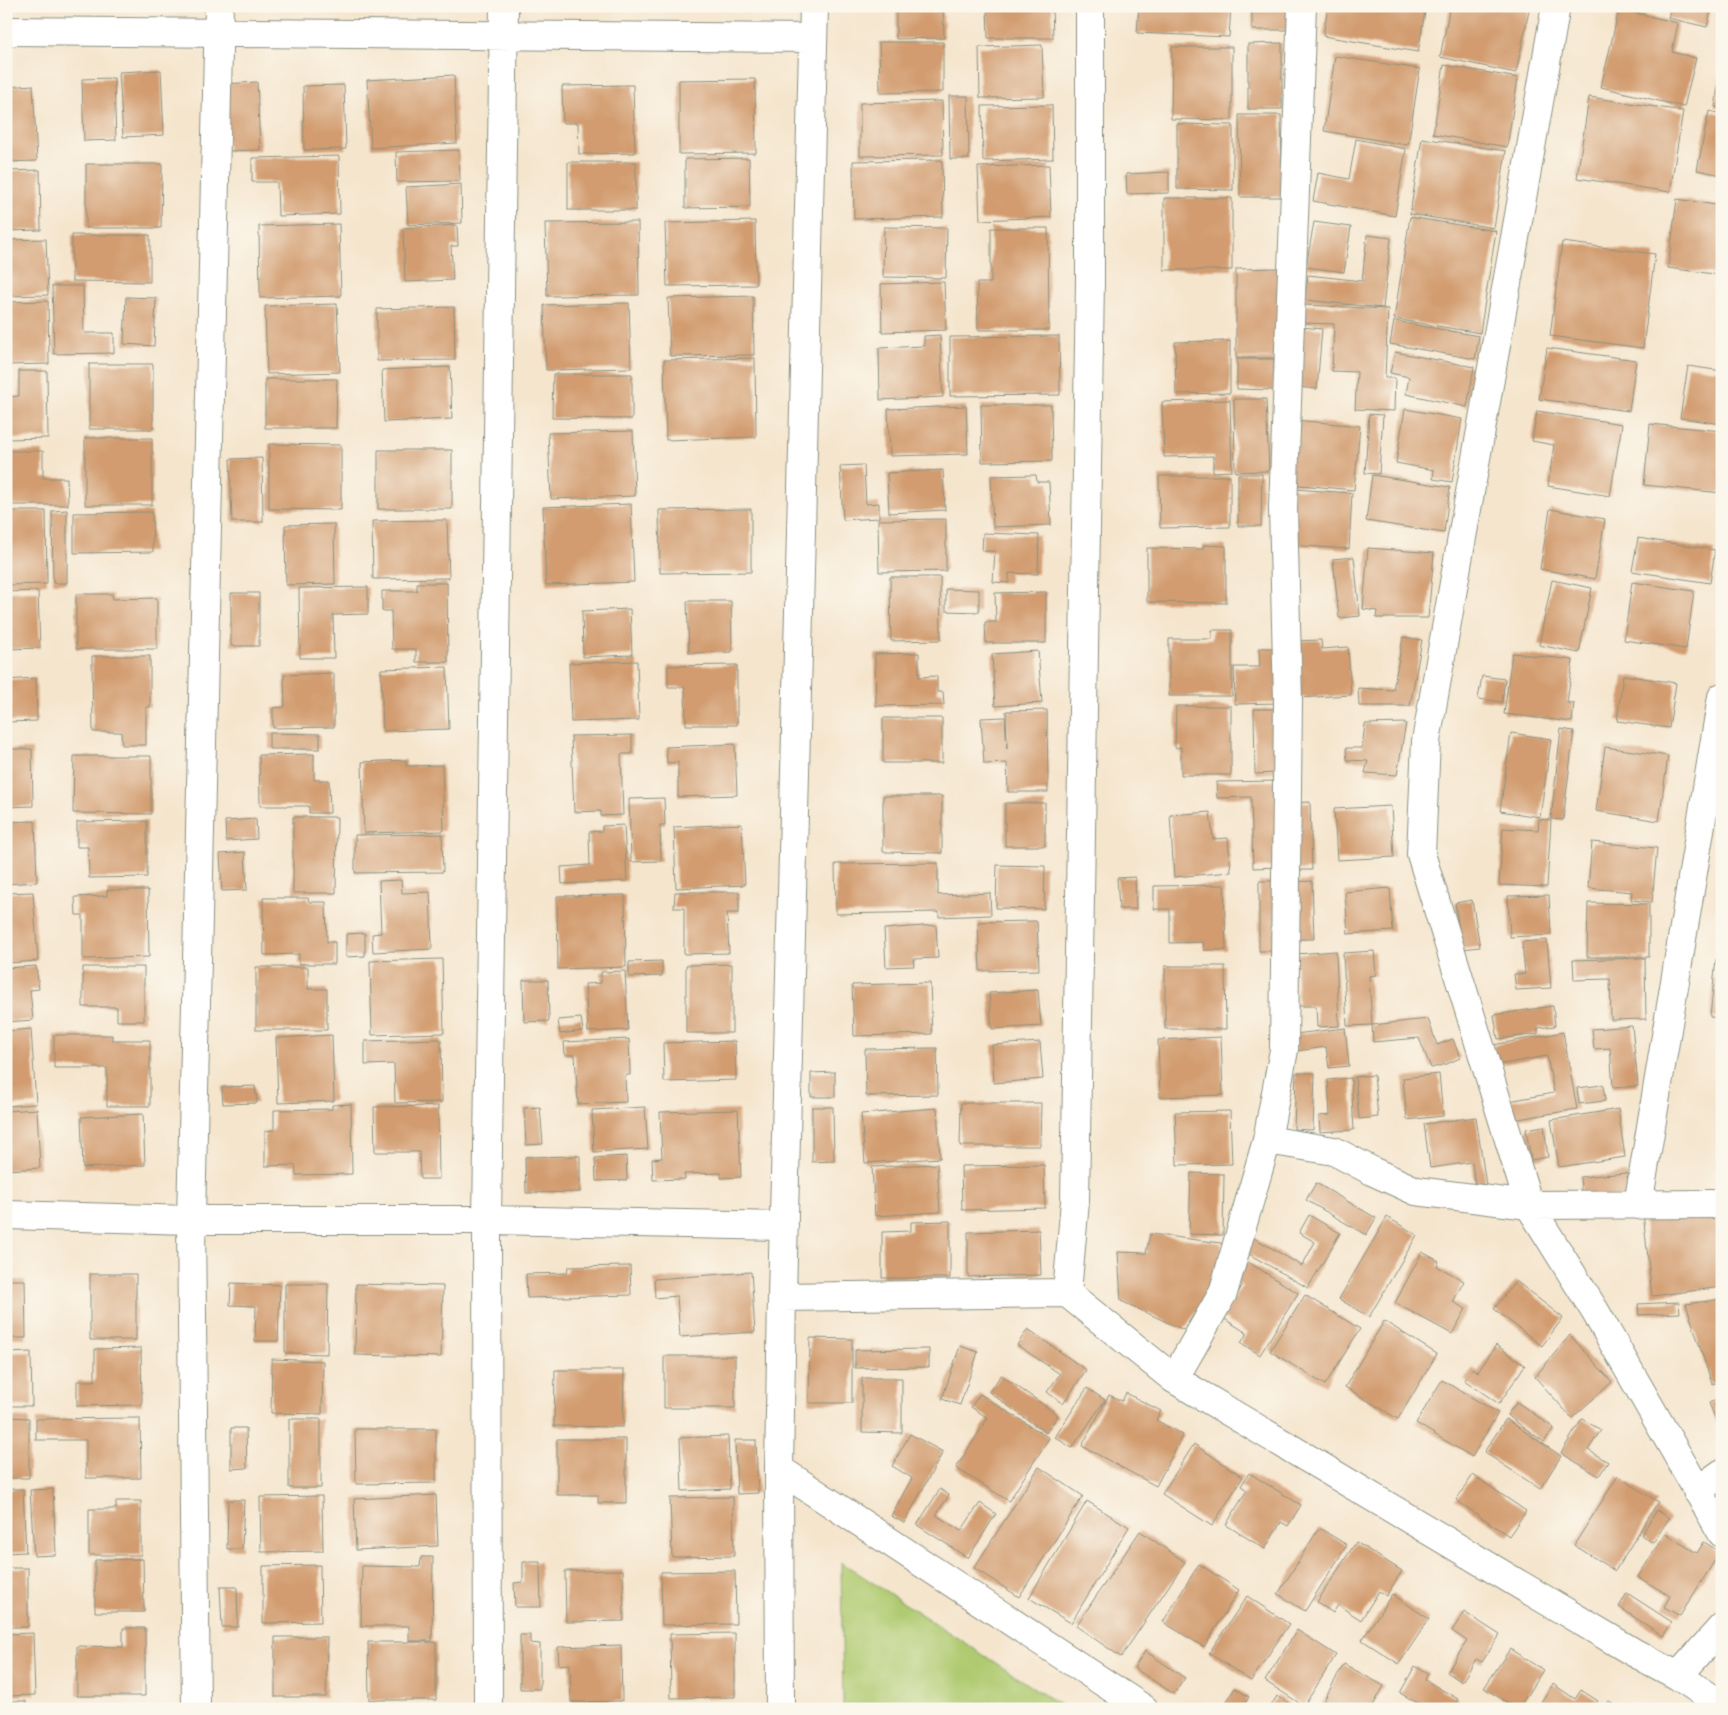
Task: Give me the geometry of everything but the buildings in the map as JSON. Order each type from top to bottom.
[{"type":"street","points":[[196,1709],[191,1220],[219,33],[218,6]]},
{"type":"street","points":[[488,1709],[487,1220],[504,6]]},
{"type":"street","points":[[780,1709],[779,1469],[782,1297],[814,6]]},
{"type":"street","points":[[1068,1292],[1075,1191],[1090,282],[1090,6]]},
{"type":"street","points":[[1174,1379],[1223,1293],[1267,1140],[1284,1050],[1288,701],[1283,508],[1302,6]]},
{"type":"street","points":[[1556,6],[1426,741],[1421,854],[1529,1205],[1595,1311],[1722,1533]]},
{"type":"street","points":[[6,31],[813,38]]},
{"type":"street","points":[[1638,1205],[1722,697]]},
{"type":"street","points":[[1267,1140],[1334,1151],[1416,1191],[1529,1205],[1722,1204]]},
{"type":"street","points":[[6,1215],[191,1220],[487,1220],[784,1226]]},
{"type":"street","points":[[782,1297],[1068,1292],[1174,1379],[1633,1652],[1678,1676],[1722,1705]]},
{"type":"street","points":[[779,1469],[1144,1709]]},
{"type":"street","points":[[1697,1492],[1722,1473]]},
{"type":"street","points":[[1678,1676],[1722,1627]]},
{"type":"green space","points":[[841,1562],[1066,1709],[843,1709]]}]
